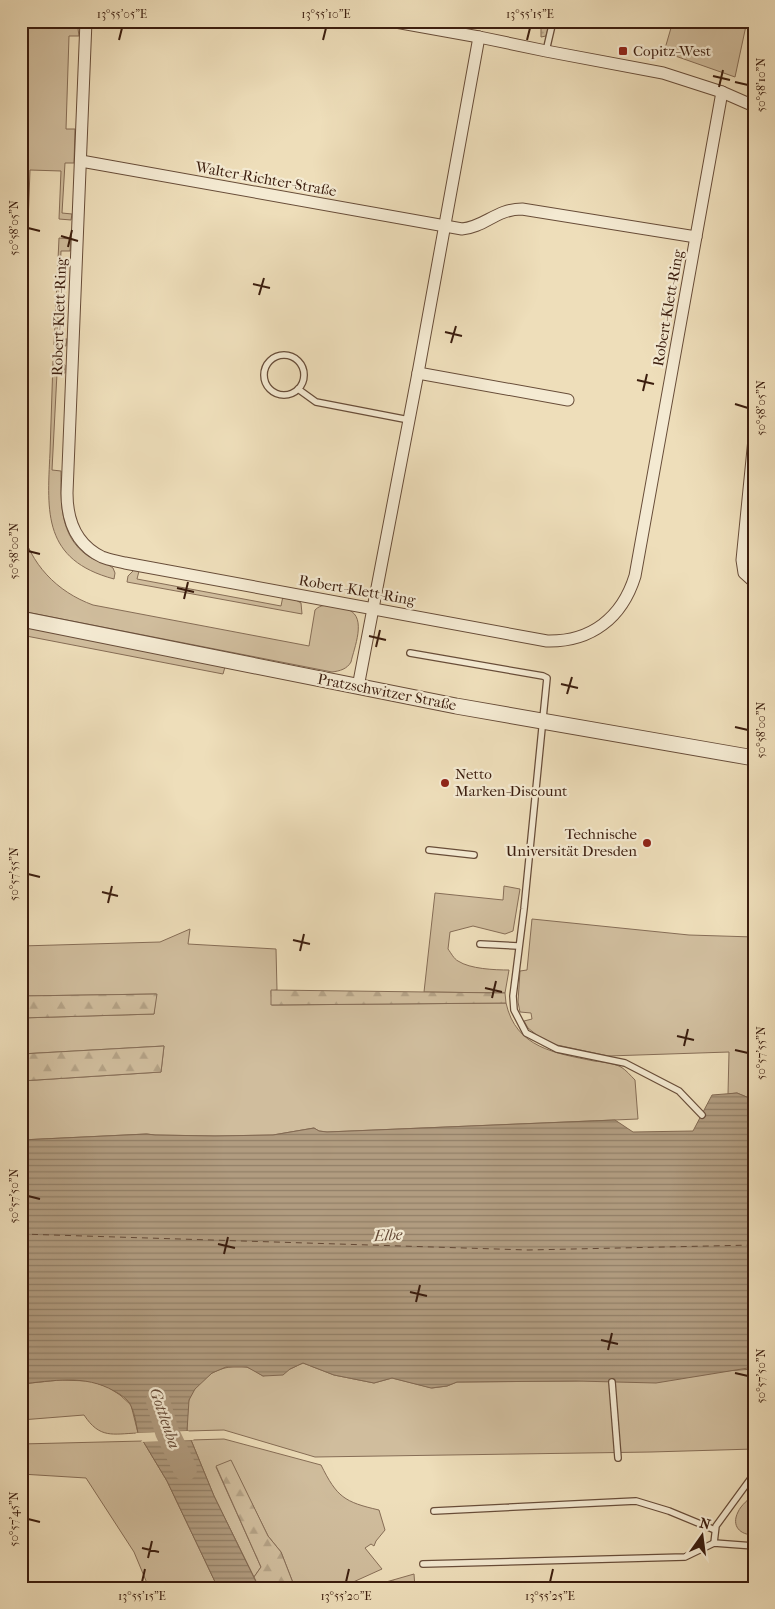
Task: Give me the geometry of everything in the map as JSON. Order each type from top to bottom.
[{"type":"street","name":"Robert-Klett-Ring","points":[[86,21],[67,492],[67,508],[70,522],[76,534],[88,547],[103,557],[125,563],[547,641],[560,641],[589,633],[601,626],[615,614],[630,592],[722,92]]},
{"type":"street","points":[[390,21],[663,73],[722,92],[754,106]]},
{"type":"street","points":[[358,687],[410,420],[479,37]]},
{"type":"street","name":"Walter-Richter-Straße","points":[[81,161],[445,226],[469,228],[502,212],[522,209],[696,237]]},
{"type":"street","points":[[418,373],[568,400]]},
{"type":"street","points":[[754,439],[742,560],[744,573],[754,582]]},
{"type":"street","name":"Pratzschwitzer Straße","points":[[21,618],[358,687],[542,722],[754,758]]},
{"type":"lane","points":[[546,51],[553,21]]},
{"type":"lane","points":[[285,354],[296,358],[300,362],[304,379],[298,389],[287,395],[270,390],[264,378],[265,366],[273,357],[285,354]]},
{"type":"lane","points":[[298,389],[316,402],[410,420]]},
{"type":"lane","points":[[410,653],[547,678],[524,908],[514,977],[514,1010],[526,1033],[557,1049],[625,1063],[679,1090],[702,1115]]},
{"type":"lane","points":[[429,850],[474,854]]},
{"type":"lane","points":[[480,944],[518,946]]},
{"type":"lane","points":[[612,1382],[618,1458]]},
{"type":"lane","points":[[714,1543],[716,1526],[754,1474]]},
{"type":"lane","points":[[434,1511],[636,1501],[669,1511],[715,1530]]},
{"type":"lane","points":[[423,1564],[685,1557],[714,1543],[754,1546]]},
{"type":"green space","points":[[21,21],[77,21],[79,36],[69,36],[66,129],[75,129],[74,163],[65,163],[62,213],[72,214],[71,220],[59,219],[61,171],[30,170],[21,414]]},
{"type":"green space","points":[[541,21],[550,21],[546,36],[541,37]]},
{"type":"green space","points":[[673,21],[697,21],[718,28],[720,21],[747,21],[735,77],[664,52]]},
{"type":"green space","points":[[59,238],[71,239],[70,251],[61,251],[57,339],[67,339],[66,346],[54,345]]},
{"type":"green space","points":[[53,361],[65,365],[65,373],[57,373],[52,470],[61,471],[61,495],[64,518],[72,539],[79,548],[88,556],[113,568],[115,573],[114,579],[91,571],[74,560],[62,547],[54,531],[50,514],[49,495]]},
{"type":"green space","points":[[21,526],[31,553],[47,575],[68,593],[93,605],[309,646],[315,610],[326,605],[349,610],[354,614],[358,626],[358,634],[351,662],[343,669],[332,672],[21,611]]},
{"type":"green space","points":[[134,570],[139,571],[137,579],[281,606],[283,596],[301,603],[302,614],[127,582],[128,576]]},
{"type":"green space","points":[[21,626],[225,667],[223,674],[21,635]]},
{"type":"green space","points":[[504,886],[520,889],[513,931],[505,934],[473,926],[450,932],[448,949],[463,964],[509,970],[505,993],[424,992],[435,893],[503,900]]},
{"type":"green space","points":[[532,919],[689,935],[754,937],[754,1100],[737,1093],[728,1094],[729,1052],[608,1056],[557,1045],[538,1036],[528,1028],[524,1021],[532,1019],[531,1013],[520,1012],[518,1002],[520,971],[527,970]]},
{"type":"green space","points":[[190,929],[188,944],[276,949],[277,990],[271,991],[272,1005],[506,1003],[511,1018],[518,1030],[539,1046],[565,1055],[608,1063],[625,1070],[635,1080],[638,1119],[327,1132],[314,1128],[273,1135],[146,1134],[21,1140],[21,1081],[161,1072],[164,1046],[21,1054],[21,1018],[154,1014],[156,994],[21,996],[21,946],[160,942]]},
{"type":"green space","points":[[271,990],[505,993],[506,1003],[271,1005]]},
{"type":"green space","points":[[157,994],[154,1014],[21,1018],[21,996]]},
{"type":"green space","points":[[164,1046],[161,1072],[21,1081],[21,1054]]},
{"type":"green space","points":[[303,1363],[334,1375],[374,1383],[392,1378],[432,1388],[447,1386],[457,1382],[576,1381],[754,1369],[754,1449],[315,1457],[224,1430],[187,1431],[189,1400],[198,1385],[212,1373],[237,1366],[248,1368],[263,1376],[290,1369]]},
{"type":"green space","points":[[60,1380],[90,1381],[108,1387],[120,1395],[131,1405],[138,1433],[114,1434],[101,1432],[84,1415],[21,1420],[21,1384]]},
{"type":"green space","points":[[224,1439],[321,1465],[337,1491],[349,1501],[379,1510],[385,1530],[374,1546],[371,1544],[365,1548],[382,1569],[340,1588],[295,1588],[281,1552],[268,1536],[231,1461],[216,1467],[261,1567],[254,1577],[214,1496],[191,1440]]},
{"type":"green space","points":[[143,1441],[167,1481],[218,1588],[149,1588],[134,1552],[86,1478],[21,1474],[21,1444]]},
{"type":"green space","points":[[231,1460],[268,1536],[281,1552],[295,1588],[259,1588],[254,1577],[261,1567],[216,1466]]},
{"type":"green space","points":[[754,1494],[754,1535],[749,1535],[738,1529],[736,1517],[739,1509]]},
{"type":"green space","points":[[414,1574],[415,1588],[386,1588],[386,1582]]},
{"type":"water","name":"Elbe","points":[[737,1093],[754,1100],[754,1369],[748,1368],[656,1383],[576,1381],[457,1382],[447,1386],[431,1388],[392,1378],[374,1383],[334,1375],[303,1363],[290,1369],[283,1375],[263,1376],[247,1367],[226,1367],[212,1373],[195,1389],[189,1400],[187,1431],[138,1433],[134,1412],[128,1401],[103,1386],[92,1382],[68,1380],[21,1384],[21,1140],[147,1134],[273,1135],[314,1128],[327,1132],[615,1120],[633,1132],[693,1131],[712,1095]]},
{"type":"water","points":[[191,1440],[214,1496],[259,1588],[218,1588],[167,1481],[143,1441]]},
{"type":"pier","points":[[189,1431],[187,1434],[138,1435],[135,1433]]},
{"type":"pier","points":[[191,1437],[194,1440],[141,1442],[143,1439]]},
{"type":"waterway","name":"Gottleuba","points":[[158,1401],[167,1432],[185,1469]]},
{"type":"ferry route","points":[[21,1234],[528,1250],[754,1245]]},
{"type":"place","name":"Copitz-West","points":[[623,51]]},
{"type":"place","name":"Netto Marken-Discount","points":[[445,783]]},
{"type":"place","name":"Technische Universität Dresden","points":[[647,843]]}]
